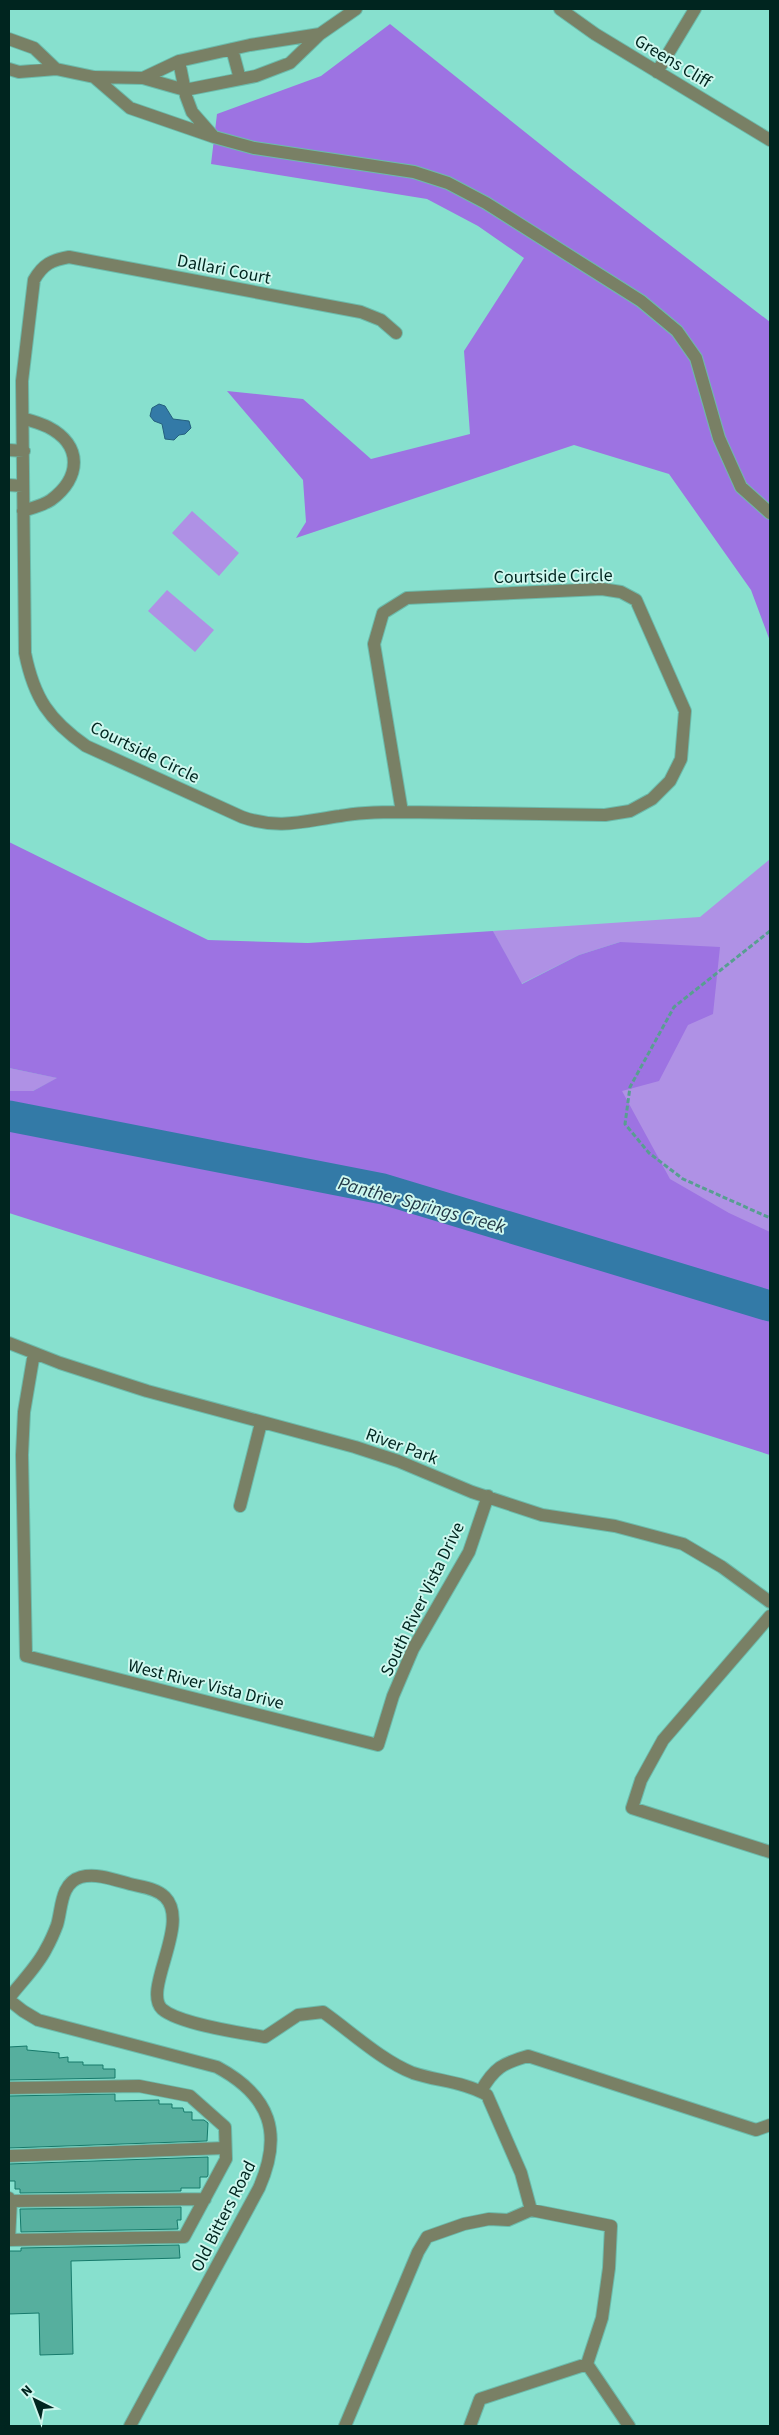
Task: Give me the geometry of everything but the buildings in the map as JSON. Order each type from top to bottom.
[{"type":"street","points":[[9,69],[19,72],[56,69],[94,77],[143,78],[185,90],[256,76],[290,63],[320,34],[356,9]]},
{"type":"street","name":"Greens Cliff","points":[[560,9],[595,34],[770,140]]},
{"type":"street","points":[[657,72],[695,9]]},
{"type":"street","points":[[143,78],[179,61],[232,49],[320,34]]},
{"type":"street","points":[[9,39],[34,48],[56,69]]},
{"type":"street","points":[[232,49],[240,79]]},
{"type":"street","points":[[179,61],[192,112],[214,138]]},
{"type":"street","points":[[94,77],[130,108],[214,138],[254,148],[414,172],[448,183],[486,204],[641,301],[677,331],[696,358],[719,438],[741,487],[770,512]]},
{"type":"street","name":"Dallari Court","points":[[42,267],[54,260],[69,257],[361,312],[381,320],[396,333]]},
{"type":"street","name":"Courtside Circle","points":[[42,267],[34,280],[22,381],[25,653],[30,678],[41,702],[65,731],[86,746],[253,821],[289,825],[342,815],[402,812],[605,815],[630,811],[652,799],[670,781],[681,759],[685,712],[636,600],[620,592],[602,589],[407,598],[382,613],[374,644],[402,812]]},
{"type":"street","points":[[22,418],[48,427],[64,439],[74,455],[76,468],[66,487],[50,501],[23,511]]},
{"type":"street","points":[[9,450],[24,451]]},
{"type":"street","points":[[9,485],[23,486]]},
{"type":"street","name":"River Park","points":[[9,1343],[147,1391],[363,1450],[542,1514],[615,1526],[683,1544],[722,1566],[770,1602]]},
{"type":"street","name":"West River Vista Drive","points":[[34,1352],[24,1412],[22,1454],[26,1656],[378,1745]]},
{"type":"street","points":[[240,1506],[261,1423]]},
{"type":"street","name":"South River Vista Drive","points":[[378,1745],[394,1696],[414,1649],[469,1552],[488,1496]]},
{"type":"street","points":[[770,1616],[663,1740],[641,1780],[632,1808],[770,1852]]},
{"type":"street","points":[[9,1999],[45,1951],[57,1924],[60,1903],[71,1882],[81,1877],[102,1876],[157,1891],[166,1898],[172,1912],[172,1930],[156,1998],[162,2009],[175,2017],[264,2037],[298,2015],[323,2012],[394,2063],[412,2072],[481,2091],[487,2095],[510,2144],[521,2173],[531,2210]]},
{"type":"street","name":"Old Bitters Road","points":[[9,1999],[23,2011],[38,2020],[217,2067],[234,2076],[248,2088],[256,2098],[271,2129],[270,2165],[260,2188],[130,2426]]},
{"type":"street","points":[[481,2091],[490,2076],[506,2062],[528,2056],[756,2130],[770,2125]]},
{"type":"street","points":[[9,2088],[138,2086],[190,2096],[225,2127],[226,2159],[184,2237],[9,2240],[10,2199],[204,2198]]},
{"type":"street","points":[[9,2156],[225,2148]]},
{"type":"street","points":[[345,2426],[418,2252],[428,2237],[464,2224],[489,2219],[508,2220],[531,2210],[611,2226],[609,2268],[602,2318],[587,2364]]},
{"type":"street","points":[[470,2426],[480,2398],[587,2364]]},
{"type":"street","points":[[587,2364],[629,2426]]},
{"type":"path","points":[[770,931],[674,1007],[630,1087],[625,1124],[649,1153],[683,1179],[770,1218]]},
{"type":"shaded area","points":[[390,24],[570,168],[770,322],[770,641],[751,590],[669,474],[574,445],[296,538],[306,522],[303,480],[227,391],[303,399],[371,459],[470,434],[464,351],[524,258],[478,226],[427,199],[211,164],[217,114],[321,76]]},
{"type":"shaded area","points":[[192,511],[239,553],[219,576],[172,533]]},
{"type":"shaded area","points":[[167,590],[214,630],[195,652],[148,611]]},
{"type":"shaded area","points":[[9,842],[208,940],[308,943],[493,931],[522,984],[579,955],[620,942],[720,947],[713,1014],[688,1025],[659,1081],[622,1091],[670,1179],[729,1213],[770,1232],[770,1455],[9,1213],[9,1091],[33,1091],[57,1078],[9,1068]]},
{"type":"shaded area","points":[[770,859],[770,1425],[581,1151],[620,942],[579,955],[521,984],[493,931],[700,917]]},
{"type":"shaded area","points":[[9,1068],[58,1078],[33,1091],[9,1091]]},
{"type":"water","points":[[159,404],[165,406],[173,419],[189,421],[191,428],[174,440],[165,439],[162,424],[154,421],[150,416],[152,408]]},
{"type":"waterway","name":"Panther Springs Creek","points":[[9,1116],[383,1189],[770,1306]]}]
